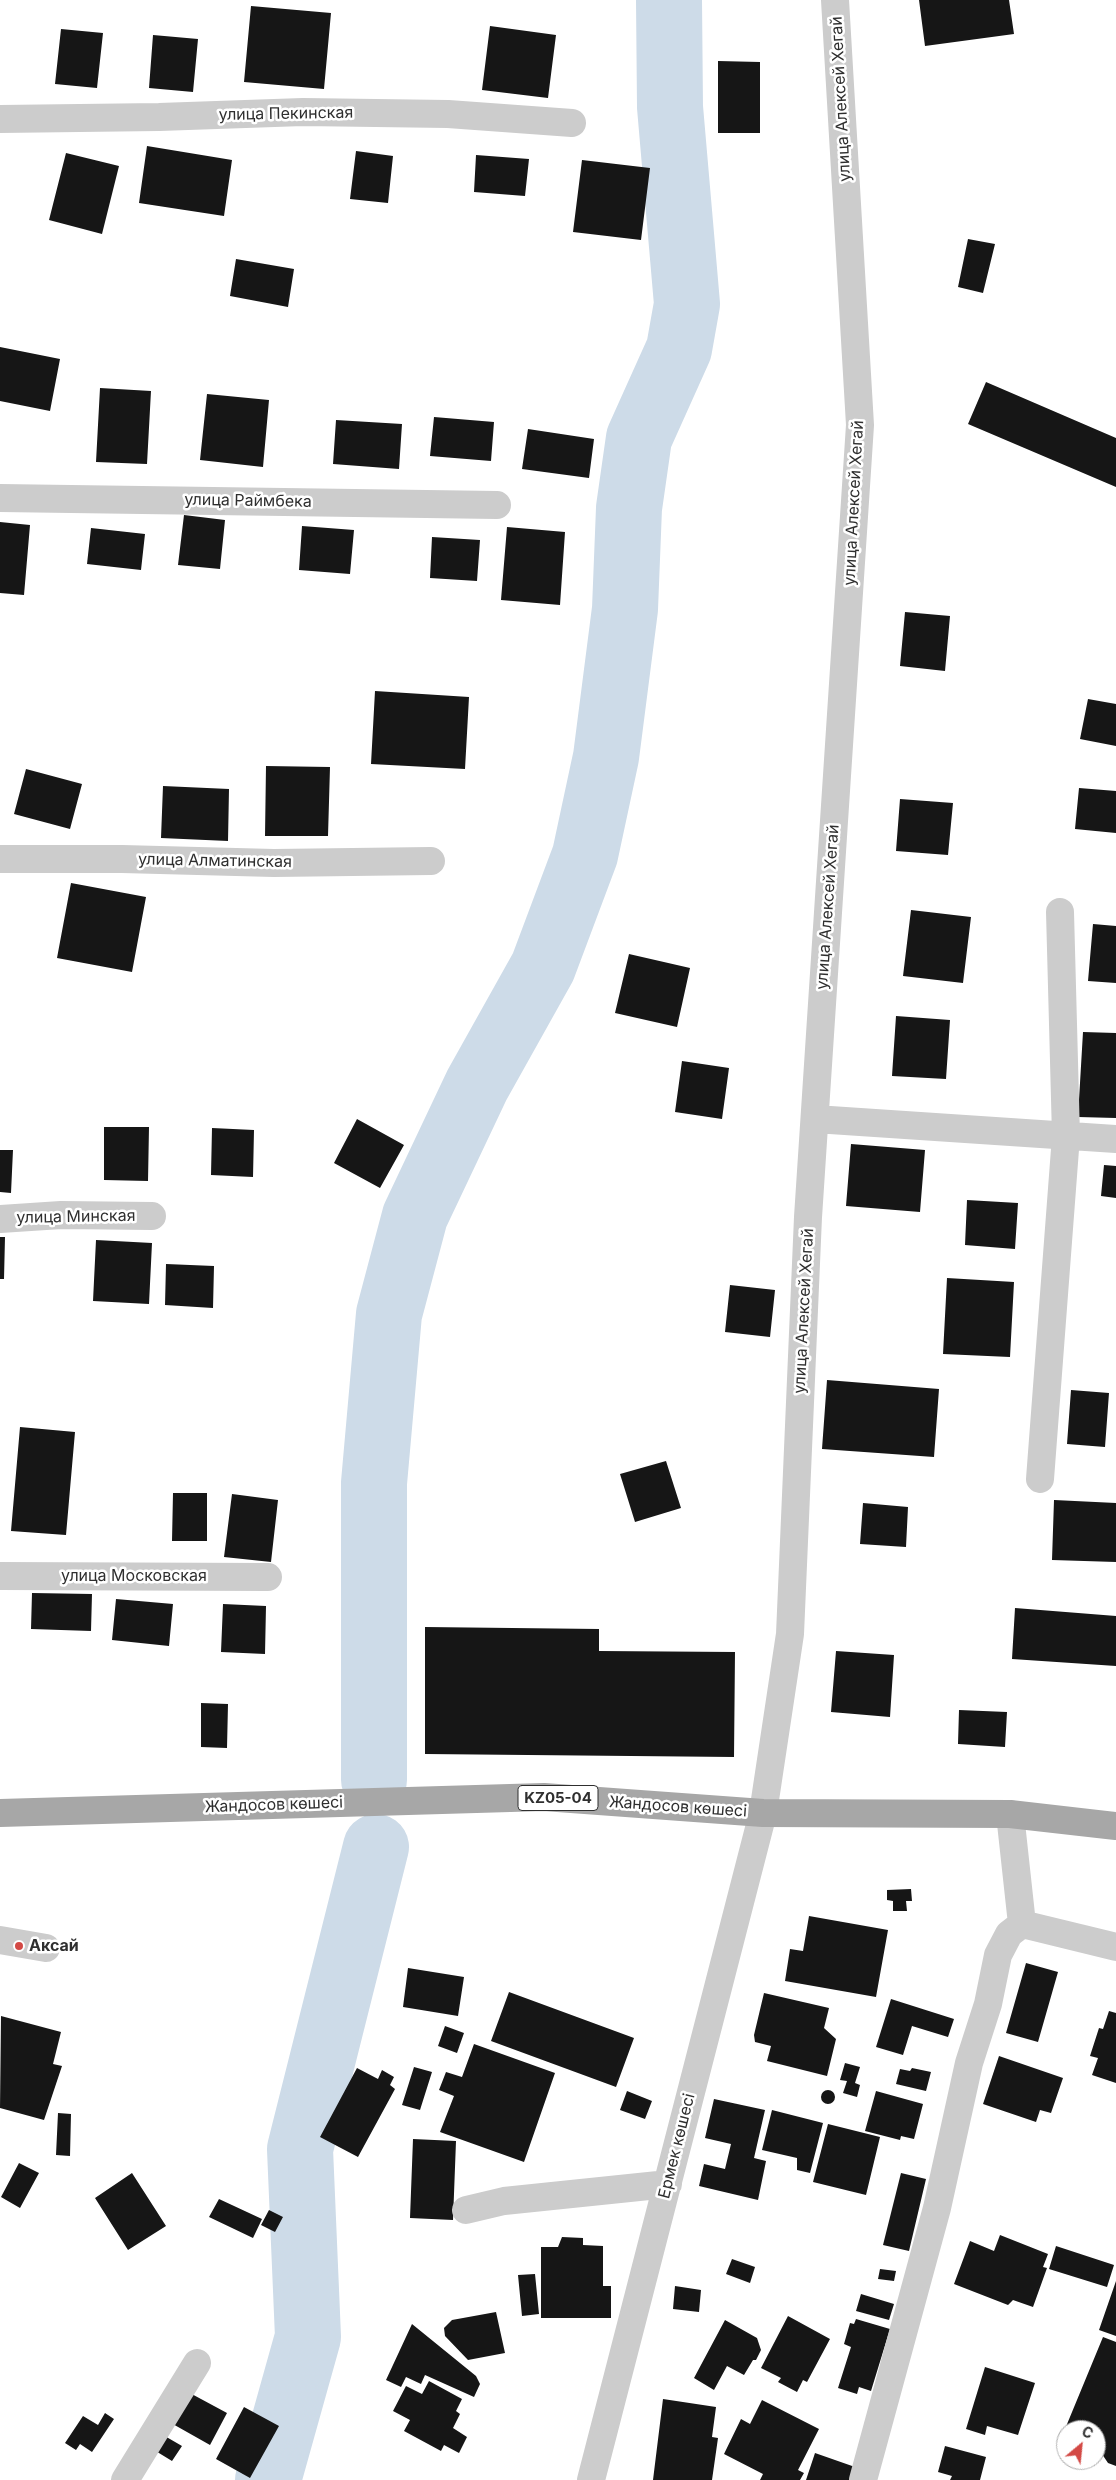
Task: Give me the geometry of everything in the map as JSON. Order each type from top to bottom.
[{"type":"main road","name":"Жандосов көшесі","points":[[0,1812],[544,1797],[763,1813],[1010,1814],[1116,1826]]},
{"type":"street","name":"улица Алексей Хегай","points":[[763,1813],[790,1634],[815,1119],[860,425],[835,0]]},
{"type":"street","name":"улица Пекинская","points":[[0,119],[159,117],[303,112],[448,114],[572,123]]},
{"type":"street","name":"улица Раймбека","points":[[0,498],[497,505]]},
{"type":"street","name":"улица Алматинская","points":[[0,860],[122,859],[274,863],[431,861]]},
{"type":"street","points":[[1040,1479],[1066,1136],[1060,912]]},
{"type":"street","points":[[815,1119],[1116,1139]]},
{"type":"street","name":"улица Минская","points":[[0,1219],[61,1215],[152,1216]]},
{"type":"street","name":"улица Московская","points":[[0,1576],[268,1577]]},
{"type":"street","name":"Ермек көшесі","points":[[592,2480],[763,1813]]},
{"type":"street","points":[[1010,1814],[1022,1924]]},
{"type":"street","points":[[1022,1924],[1116,1947]]},
{"type":"street","points":[[863,2480],[936,2208],[969,2062],[988,2004],[998,1955],[1009,1934],[1022,1924]]},
{"type":"street","points":[[0,1940],[46,1948]]},
{"type":"street","points":[[466,2210],[504,2201],[668,2184]]},
{"type":"street","points":[[125,2480],[197,2363]]},
{"type":"building","points":[[919,0],[1009,0],[1014,34],[925,46]]},
{"type":"building","points":[[251,6],[331,13],[324,89],[244,82]]},
{"type":"building","points":[[490,26],[556,35],[548,98],[482,90]]},
{"type":"building","points":[[61,29],[103,33],[97,88],[55,84]]},
{"type":"building","points":[[153,35],[198,39],[193,92],[149,88]]},
{"type":"building","points":[[718,61],[760,62],[760,133],[718,133]]},
{"type":"building","points":[[147,146],[232,160],[224,216],[139,203]]},
{"type":"building","points":[[356,151],[393,156],[388,203],[350,199]]},
{"type":"building","points":[[66,153],[119,166],[102,234],[49,220]]},
{"type":"building","points":[[476,155],[529,159],[525,196],[474,192]]},
{"type":"building","points":[[582,160],[650,168],[641,240],[573,232]]},
{"type":"building","points":[[968,239],[995,244],[983,293],[958,287]]},
{"type":"building","points":[[236,259],[294,269],[288,307],[230,296]]},
{"type":"building","points":[[0,347],[60,359],[50,411],[0,401]]},
{"type":"building","points":[[986,382],[1116,438],[1116,487],[968,424]]},
{"type":"building","points":[[100,388],[151,391],[147,464],[96,462]]},
{"type":"building","points":[[207,394],[269,400],[263,467],[200,460]]},
{"type":"building","points":[[434,417],[494,422],[491,461],[430,456]]},
{"type":"building","points":[[336,420],[402,424],[399,469],[333,464]]},
{"type":"building","points":[[528,429],[594,439],[589,478],[522,469]]},
{"type":"building","points":[[184,515],[225,520],[220,569],[178,565]]},
{"type":"building","points":[[0,522],[30,525],[24,595],[0,593]]},
{"type":"building","points":[[302,526],[354,530],[350,574],[299,570]]},
{"type":"building","points":[[507,527],[565,532],[560,605],[501,600]]},
{"type":"building","points":[[91,528],[145,534],[141,570],[87,564]]},
{"type":"building","points":[[432,537],[480,540],[477,581],[430,578]]},
{"type":"building","points":[[905,612],[950,616],[945,671],[900,666]]},
{"type":"building","points":[[375,691],[469,697],[465,769],[371,764]]},
{"type":"building","points":[[1088,699],[1116,704],[1116,746],[1080,739]]},
{"type":"building","points":[[266,766],[330,767],[328,836],[265,836]]},
{"type":"building","points":[[26,769],[82,784],[70,829],[14,814]]},
{"type":"building","points":[[163,786],[229,789],[228,841],[161,838]]},
{"type":"building","points":[[1079,788],[1116,791],[1116,833],[1075,829]]},
{"type":"building","points":[[900,799],[953,803],[948,855],[896,851]]},
{"type":"building","points":[[71,883],[146,897],[132,972],[57,958]]},
{"type":"building","points":[[911,910],[971,917],[963,983],[903,976]]},
{"type":"building","points":[[1093,924],[1116,926],[1116,983],[1088,981]]},
{"type":"building","points":[[629,954],[690,968],[677,1027],[615,1013]]},
{"type":"building","points":[[896,1016],[950,1020],[946,1079],[892,1076]]},
{"type":"building","points":[[1083,1032],[1116,1033],[1116,1118],[1078,1117]]},
{"type":"building","points":[[682,1061],[729,1068],[722,1119],[675,1112]]},
{"type":"building","points":[[357,1119],[404,1145],[380,1188],[334,1163]]},
{"type":"building","points":[[104,1127],[149,1127],[148,1181],[104,1180]]},
{"type":"building","points":[[212,1128],[254,1130],[253,1177],[211,1175]]},
{"type":"building","points":[[851,1144],[925,1150],[920,1212],[846,1206]]},
{"type":"building","points":[[0,1150],[13,1150],[11,1193],[0,1192]]},
{"type":"building","points":[[1104,1165],[1116,1166],[1116,1198],[1101,1196]]},
{"type":"building","points":[[967,1200],[1018,1203],[1015,1249],[965,1245]]},
{"type":"building","points":[[0,1237],[5,1237],[4,1279],[0,1279]]},
{"type":"building","points":[[96,1240],[152,1243],[149,1304],[93,1301]]},
{"type":"building","points":[[166,1264],[214,1266],[213,1308],[165,1305]]},
{"type":"building","points":[[947,1278],[1014,1282],[1010,1357],[943,1354]]},
{"type":"building","points":[[730,1285],[775,1290],[770,1337],[725,1332]]},
{"type":"building","points":[[827,1380],[939,1389],[934,1457],[822,1449]]},
{"type":"building","points":[[1071,1390],[1109,1393],[1105,1447],[1067,1444]]},
{"type":"building","points":[[20,1427],[75,1432],[66,1535],[11,1531]]},
{"type":"building","points":[[666,1461],[681,1508],[635,1522],[620,1474]]},
{"type":"building","points":[[173,1493],[207,1493],[207,1541],[172,1541]]},
{"type":"building","points":[[232,1494],[278,1500],[271,1562],[224,1557]]},
{"type":"building","points":[[1054,1500],[1116,1503],[1116,1562],[1052,1560]]},
{"type":"building","points":[[863,1503],[908,1507],[906,1547],[860,1544]]},
{"type":"building","points":[[32,1593],[92,1594],[91,1631],[31,1629]]},
{"type":"building","points":[[116,1599],[173,1604],[169,1646],[112,1640]]},
{"type":"building","points":[[223,1604],[266,1606],[265,1654],[221,1652]]},
{"type":"building","points":[[1015,1608],[1116,1616],[1116,1666],[1012,1659]]},
{"type":"building","points":[[425,1627],[599,1629],[599,1651],[735,1652],[734,1757],[425,1754]]},
{"type":"building","points":[[836,1651],[894,1655],[890,1717],[831,1712]]},
{"type":"building","points":[[201,1703],[228,1704],[227,1748],[201,1747]]},
{"type":"building","points":[[959,1710],[1007,1712],[1005,1747],[958,1744]]},
{"type":"building","points":[[911,1889],[912,1901],[906,1901],[907,1911],[893,1911],[893,1901],[887,1900],[887,1890]]},
{"type":"building","points":[[809,1916],[888,1930],[876,1997],[785,1981],[790,1949],[803,1951]]},
{"type":"building","points":[[1026,1963],[1058,1972],[1038,2042],[1006,2033]]},
{"type":"building","points":[[408,1968],[464,1977],[458,2016],[403,2007]]},
{"type":"building","points":[[509,1992],[634,2038],[616,2087],[491,2041]]},
{"type":"building","points":[[764,1993],[829,2008],[824,2028],[836,2039],[827,2076],[767,2061],[771,2046],[755,2042],[754,2035]]},
{"type":"building","points":[[891,1999],[954,2019],[948,2037],[912,2026],[903,2055],[876,2047]]},
{"type":"building","points":[[1109,2011],[1116,2013],[1116,2083],[1092,2075],[1098,2058],[1090,2056],[1099,2028],[1103,2029]]},
{"type":"building","points":[[1,2016],[61,2032],[53,2064],[62,2066],[44,2120],[0,2108]]},
{"type":"building","points":[[445,2026],[464,2033],[457,2053],[438,2046]]},
{"type":"building","points":[[474,2044],[555,2073],[524,2162],[440,2132],[454,2096],[439,2090],[446,2072],[462,2077]]},
{"type":"building","points":[[999,2056],[1063,2078],[1051,2113],[1040,2110],[1036,2122],[983,2104]]},
{"type":"building","points":[[845,2063],[860,2067],[855,2083],[860,2085],[857,2097],[843,2093],[847,2081],[840,2080]]},
{"type":"building","points":[[414,2067],[432,2072],[420,2110],[402,2105]]},
{"type":"building","points":[[357,2068],[378,2079],[382,2070],[394,2077],[390,2085],[395,2089],[358,2157],[320,2137]]},
{"type":"building","points":[[912,2068],[931,2072],[926,2091],[896,2084],[900,2069],[910,2071]]},
{"type":"building","points":[[825,2090],[831,2090],[835,2097],[831,2104],[825,2104],[821,2100],[821,2094]]},
{"type":"building","points":[[627,2091],[652,2101],[645,2119],[620,2110]]},
{"type":"building","points":[[876,2091],[923,2104],[914,2139],[901,2136],[900,2140],[865,2131]]},
{"type":"building","points":[[714,2099],[765,2110],[754,2158],[766,2161],[758,2200],[699,2186],[704,2164],[725,2169],[731,2144],[705,2138]]},
{"type":"building","points":[[772,2110],[823,2123],[810,2173],[797,2170],[797,2158],[762,2150]]},
{"type":"building","points":[[58,2113],[71,2114],[70,2156],[56,2155]]},
{"type":"building","points":[[828,2124],[880,2137],[866,2195],[813,2182]]},
{"type":"building","points":[[413,2139],[456,2141],[453,2220],[410,2218]]},
{"type":"building","points":[[19,2163],[39,2173],[20,2208],[1,2197]]},
{"type":"building","points":[[132,2173],[166,2226],[128,2250],[95,2198]]},
{"type":"building","points":[[901,2173],[926,2179],[909,2251],[883,2245]]},
{"type":"building","points":[[219,2199],[262,2219],[253,2238],[209,2217]]},
{"type":"building","points":[[269,2210],[283,2217],[275,2232],[261,2225]]},
{"type":"building","points":[[1000,2235],[1048,2254],[1043,2267],[1047,2268],[1033,2307],[1013,2300],[1008,2305],[954,2284],[970,2241],[994,2251]]},
{"type":"building","points":[[562,2237],[583,2238],[583,2245],[603,2246],[603,2286],[611,2286],[611,2318],[541,2318],[541,2247],[558,2247]]},
{"type":"building","points":[[1056,2246],[1114,2265],[1107,2287],[1049,2269]]},
{"type":"building","points":[[732,2259],[755,2267],[750,2283],[726,2274]]},
{"type":"building","points":[[880,2269],[896,2271],[894,2281],[878,2279]]},
{"type":"building","points":[[535,2274],[539,2314],[522,2316],[518,2275]]},
{"type":"building","points":[[1116,2281],[1116,2336],[1099,2330]]},
{"type":"building","points":[[675,2286],[701,2290],[699,2312],[673,2309]]},
{"type":"building","points":[[861,2294],[894,2304],[889,2320],[856,2311]]},
{"type":"building","points":[[496,2312],[505,2353],[468,2360],[445,2336],[444,2328],[452,2320]]},
{"type":"building","points":[[788,2316],[830,2339],[807,2382],[803,2380],[797,2392],[778,2382],[781,2378],[761,2368]]},
{"type":"building","points":[[856,2319],[890,2329],[871,2391],[859,2387],[857,2394],[838,2388],[851,2347],[844,2344],[850,2323],[854,2324]]},
{"type":"building","points":[[725,2320],[757,2338],[761,2350],[744,2375],[727,2366],[714,2390],[694,2378]]},
{"type":"building","points":[[412,2324],[476,2376],[480,2384],[474,2397],[425,2375],[421,2384],[406,2377],[401,2387],[386,2380]]},
{"type":"building","points":[[1103,2337],[1116,2342],[1116,2466],[1108,2463],[1106,2460],[1106,2420],[1069,2420]]},
{"type":"building","points":[[985,2367],[1035,2383],[1018,2435],[987,2426],[985,2435],[966,2429]]},
{"type":"building","points":[[429,2381],[462,2399],[456,2411],[460,2414],[453,2428],[467,2437],[459,2453],[444,2445],[441,2451],[404,2431],[410,2420],[393,2411],[406,2386],[422,2394]]},
{"type":"building","points":[[188,2392],[227,2413],[210,2445],[171,2423]]},
{"type":"building","points":[[663,2399],[716,2407],[712,2437],[718,2438],[712,2480],[653,2480]]},
{"type":"building","points":[[762,2400],[819,2429],[798,2470],[804,2473],[800,2480],[760,2480],[763,2474],[724,2454],[741,2419],[750,2424]]},
{"type":"building","points":[[244,2407],[279,2426],[250,2478],[216,2459]]},
{"type":"building","points":[[105,2413],[114,2419],[92,2452],[80,2444],[76,2450],[65,2443],[83,2416],[98,2425]]},
{"type":"building","points":[[163,2435],[182,2446],[172,2461],[154,2450]]},
{"type":"building","points":[[945,2446],[986,2457],[980,2480],[950,2480],[952,2476],[938,2472]]},
{"type":"building","points":[[815,2453],[855,2467],[850,2480],[806,2480]]},
{"type":"waterway","points":[[374,1780],[374,1483],[389,1314],[415,1216],[477,1085],[543,967],[585,855],[606,757],[625,609],[629,508],[639,438],[679,349],[687,304],[670,107],[669,0]]},
{"type":"waterway","points":[[268,2480],[308,2337],[300,2149],[376,1847]]},
{"type":"place","name":"Аксай","points":[[19,1946]]}]
